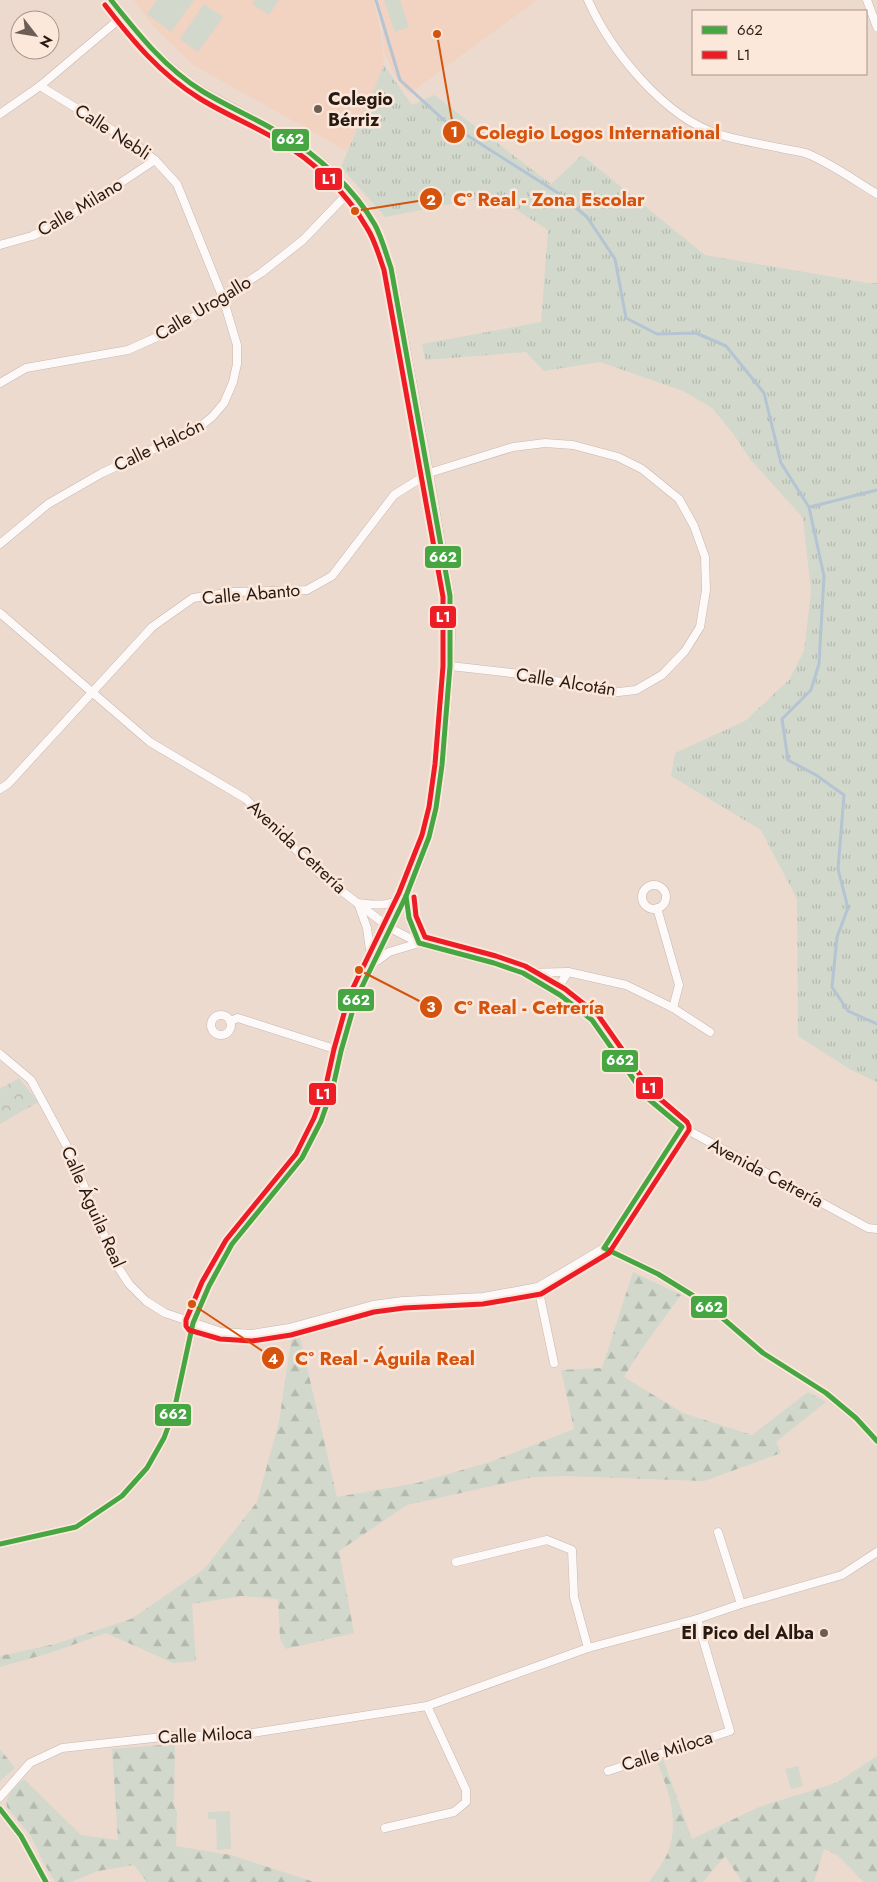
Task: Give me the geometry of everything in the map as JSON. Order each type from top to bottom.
[{"type":"street","points":[[0,1544],[76,1527],[122,1496],[147,1468],[164,1438],[174,1411],[193,1324],[209,1286],[232,1244],[302,1158],[322,1121],[356,999],[406,896],[429,837],[436,808],[442,765],[450,666],[450,596],[391,268],[375,226],[360,203],[324,164],[296,143],[202,91],[178,73],[157,56],[111,0]]},
{"type":"street","points":[[588,0],[598,23],[633,71],[659,97],[687,118],[717,134],[806,154],[834,167],[877,194]]},
{"type":"street","points":[[867,0],[877,27]]},
{"type":"street","points":[[0,114],[40,86],[123,16]]},
{"type":"street","name":"Calle Nebli","points":[[40,86],[135,144],[155,160],[177,184],[223,298]]},
{"type":"street","name":"Calle Milano","points":[[0,245],[32,236],[60,223],[155,160]]},
{"type":"street","name":"Calle Urogallo","points":[[0,383],[26,368],[128,350],[176,328],[261,273],[303,240],[350,191]]},
{"type":"street","name":"Calle Halcón","points":[[0,544],[48,504],[102,473],[198,429],[212,417],[224,402],[233,382],[238,364],[237,344],[223,298]]},
{"type":"street","name":"Calle Alcotán","points":[[429,473],[513,447],[546,443],[573,445],[618,457],[642,469],[679,499],[694,526],[705,557],[706,590],[700,627],[685,651],[662,675],[636,690],[610,693],[529,676],[450,666]]},
{"type":"street","name":"Calle Abanto","points":[[0,788],[8,784],[152,627],[193,598],[233,592],[307,590],[332,576],[394,495],[429,473]]},
{"type":"street","name":"Avenida Cetrería","points":[[0,613],[150,742],[246,799],[322,876],[390,928],[419,943],[494,963],[523,973],[560,995],[592,1020],[646,1097],[682,1127],[868,1228],[877,1229]]},
{"type":"street","points":[[372,965],[367,928],[358,903],[379,905],[394,903],[406,896]]},
{"type":"street","points":[[372,965],[388,952],[419,943],[409,918],[406,896]]},
{"type":"street","points":[[657,908],[679,985],[673,1008]]},
{"type":"street","points":[[560,995],[561,983],[568,972]]},
{"type":"street","points":[[523,973],[568,972],[626,985],[673,1008],[710,1032]]},
{"type":"street","points":[[230,1021],[238,1018],[341,1051]]},
{"type":"street","name":"Calle Águila Real","points":[[0,1054],[31,1080],[71,1154],[116,1264],[129,1284],[146,1301],[165,1313],[221,1332],[252,1334],[289,1328],[373,1305],[404,1301],[483,1297],[538,1287],[604,1248],[682,1127]]},
{"type":"street","points":[[604,1248],[658,1274],[705,1303],[763,1353],[826,1393],[856,1418],[877,1442]]},
{"type":"street","points":[[538,1287],[554,1363]]},
{"type":"street","points":[[718,1532],[741,1604]]},
{"type":"street","points":[[456,1562],[547,1540],[572,1550],[574,1597],[588,1648]]},
{"type":"street","name":"Calle Miloca","points":[[0,1797],[30,1763],[62,1748],[172,1736],[238,1735],[427,1706],[588,1648],[698,1619],[741,1604],[842,1576],[877,1552]]},
{"type":"street","name":"Calle Miloca","points":[[608,1771],[730,1731],[698,1619]]},
{"type":"street","points":[[385,1828],[454,1812],[466,1802],[466,1790],[427,1706]]},
{"type":"street","points":[[0,1809],[21,1836],[46,1882]]},
{"type":"shaded area","name":"Colegio Bérriz","points":[[134,0],[374,0],[380,29],[384,66],[347,151],[193,65],[151,24]]},
{"type":"shaded area","points":[[379,0],[537,0],[409,94],[395,76],[384,52],[382,15]]},
{"type":"green space","points":[[157,0],[194,0],[171,32],[147,14]]},
{"type":"green space","points":[[255,0],[279,0],[269,15],[252,4]]},
{"type":"green space","points":[[400,0],[409,27],[395,32],[384,1]]},
{"type":"green space","points":[[204,4],[223,17],[198,52],[180,39]]},
{"type":"green space","points":[[384,65],[412,105],[434,95],[551,184],[582,155],[705,255],[877,283],[877,1082],[851,1070],[798,1036],[797,899],[761,830],[671,776],[675,753],[745,721],[789,680],[804,651],[811,592],[803,518],[750,459],[732,432],[712,408],[683,391],[600,362],[544,371],[526,352],[425,360],[422,344],[541,322],[548,230],[494,196],[385,217],[341,167]]},
{"type":"green space","points":[[19,1078],[38,1102],[0,1124],[0,1089]]},
{"type":"green space","points":[[633,1272],[681,1295],[638,1354],[624,1377],[683,1413],[752,1435],[808,1392],[826,1402],[776,1442],[781,1453],[704,1481],[565,1476],[533,1477],[407,1505],[339,1551],[354,1633],[286,1649],[280,1639],[278,1599],[241,1596],[192,1604],[196,1661],[173,1663],[106,1633],[53,1652],[0,1667],[0,1656],[55,1644],[131,1619],[204,1569],[257,1502],[279,1422],[292,1335],[298,1333],[301,1341],[337,1497],[417,1483],[490,1462],[574,1429],[561,1370],[602,1368]]},
{"type":"green space","points":[[175,1744],[174,1806],[177,1812],[176,1846],[231,1855],[314,1882],[147,1882],[134,1865],[98,1871],[71,1882],[55,1882],[31,1836],[7,1807],[7,1799],[11,1792],[24,1779],[81,1835],[118,1840],[112,1749]]},
{"type":"green space","points":[[0,1749],[15,1768],[0,1781]]},
{"type":"green space","points":[[877,1756],[877,1882],[864,1882],[837,1855],[824,1849],[814,1882],[742,1882],[725,1856],[703,1882],[649,1882],[668,1852],[673,1828],[671,1805],[657,1761],[663,1759],[692,1839],[759,1807],[836,1783]]},
{"type":"green space","points":[[798,1766],[803,1786],[791,1789],[785,1769]]},
{"type":"green space","points":[[230,1811],[231,1849],[217,1850],[216,1819],[208,1819],[208,1812]]},
{"type":"waterway","points":[[376,0],[400,80],[446,122],[558,193],[587,217],[615,259],[626,318],[657,334],[696,333],[726,346],[764,393],[781,463],[809,507],[824,576],[819,664],[811,690],[782,719],[788,760],[816,775],[844,795],[838,869],[848,908],[837,937],[832,987],[848,1011],[877,1024]]},
{"type":"waterway","points":[[810,507],[877,490]]},
{"type":"transit line","name":"662","points":[[0,1544],[76,1527],[122,1496],[147,1468],[164,1438],[174,1411],[193,1323],[209,1286],[232,1244],[302,1158],[321,1121],[333,1087],[356,999],[406,896],[429,837],[436,808],[442,765],[450,666],[450,596],[391,268],[375,225],[357,199],[335,174],[296,143],[212,97],[176,72],[153,50],[111,0]]},
{"type":"transit line","name":"L1","points":[[105,5],[148,56],[185,89],[209,104],[279,141],[317,168],[350,202],[370,233],[384,270],[443,597],[443,666],[435,764],[429,807],[422,835],[399,893],[349,996],[326,1085],[314,1118],[296,1154],[226,1240],[202,1282],[186,1320],[186,1326],[189,1330],[220,1339],[252,1341],[291,1335],[374,1312],[404,1308],[483,1304],[541,1294],[609,1253],[689,1130],[687,1122],[652,1092],[598,1015],[565,989],[525,966],[496,956],[425,937],[416,916],[414,897]]},
{"type":"transit line","name":"662","points":[[406,896],[409,918],[419,943],[494,963],[523,973],[560,995],[592,1020],[646,1097],[682,1127],[604,1248],[658,1274],[705,1303],[763,1353],[826,1393],[856,1418],[877,1441]]},
{"type":"transit line","name":"662","points":[[0,1809],[21,1836],[46,1882]]},
{"type":"place","name":"Colegio Logos International","points":[[437,34]]},
{"type":"place","name":"Colegio Bérriz","points":[[318,109]]},
{"type":"place","name":"Cº Real - Zona Escolar","points":[[355,211]]},
{"type":"place","name":"Cº Real - Cetrería","points":[[359,970]]},
{"type":"place","name":"Cº Real - Águila Real","points":[[192,1304]]},
{"type":"place","name":"El Pico del Alba","points":[[824,1633]]}]
